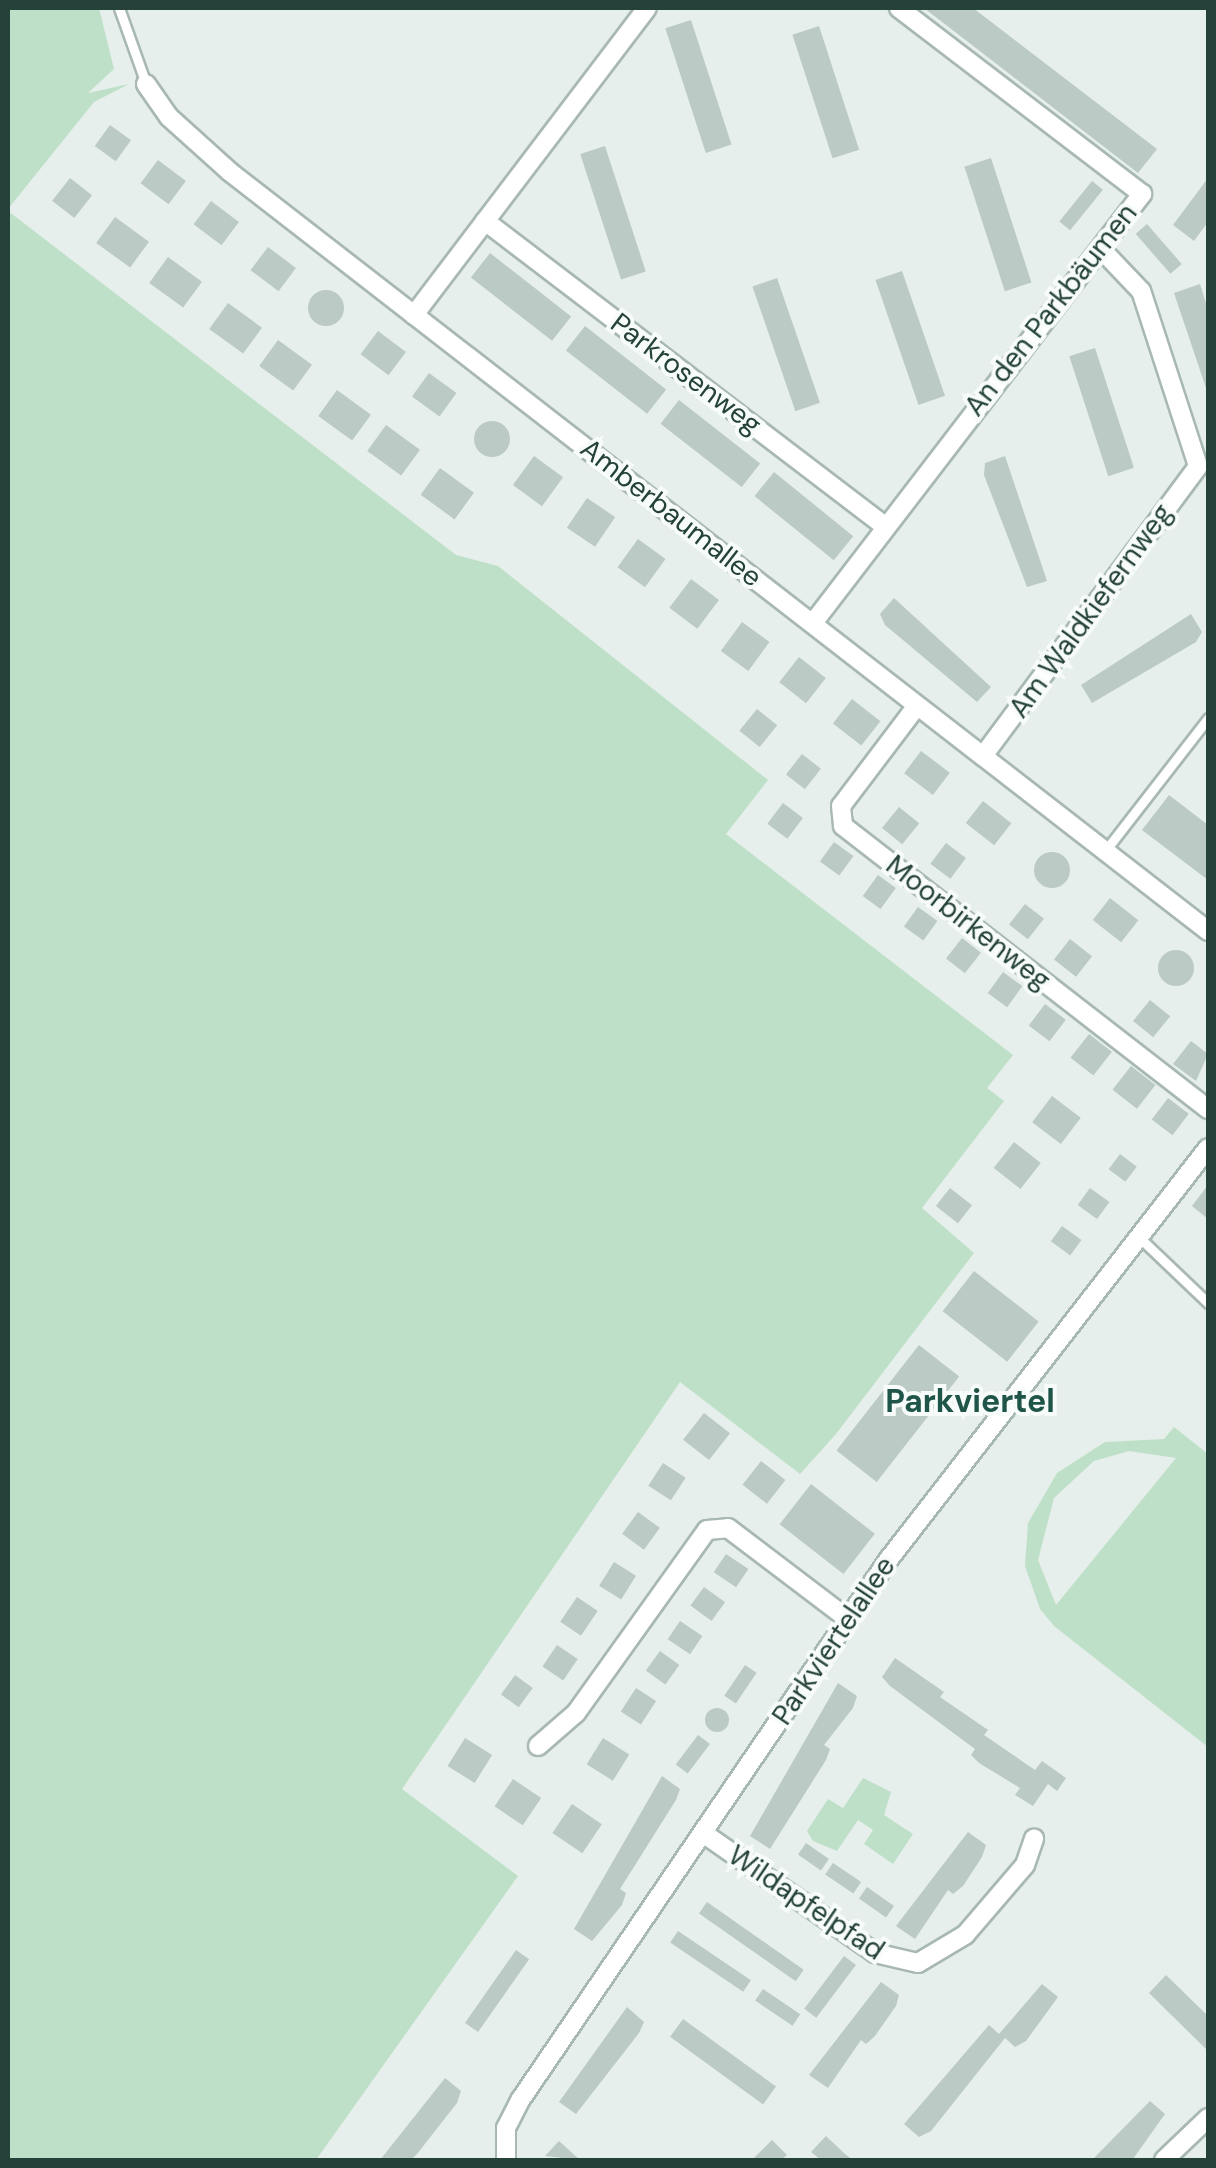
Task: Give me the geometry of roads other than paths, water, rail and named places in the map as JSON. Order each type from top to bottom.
[{"type":"street","points":[[414,315],[647,8]]},
{"type":"street","name":"An den Parkbäumen","points":[[812,623],[1142,194],[899,8]]},
{"type":"street","name":"Amberbaumallee","points":[[146,84],[169,117],[230,172],[1208,930]]},
{"type":"street","name":"Parkrosenweg","points":[[485,221],[886,528]]},
{"type":"street","name":"Am Waldkiefernweg","points":[[983,756],[1198,466],[1141,291],[1102,250]]},
{"type":"street","name":"Moorbirkenweg","points":[[916,707],[841,806],[844,826],[1208,1109]]},
{"type":"street","name":"Parkviertelallee","points":[[506,2160],[513,2112],[849,1620],[1208,1148]]},
{"type":"street","points":[[538,1746],[576,1712],[707,1530],[728,1528],[849,1620]]},
{"type":"street","name":"Wildapfelpfad","points":[[703,1833],[875,1953],[918,1964],[965,1936],[1026,1865],[1034,1839]]},
{"type":"street","points":[[1164,2160],[1208,2118]]},
{"type":"lane","points":[[118,8],[146,84]]},
{"type":"lane","points":[[1106,851],[1208,718]]},
{"type":"lane","points":[[1138,1236],[1208,1304]]},
{"type":"district","name":"Parkviertel","points":[[970,1401]]}]
